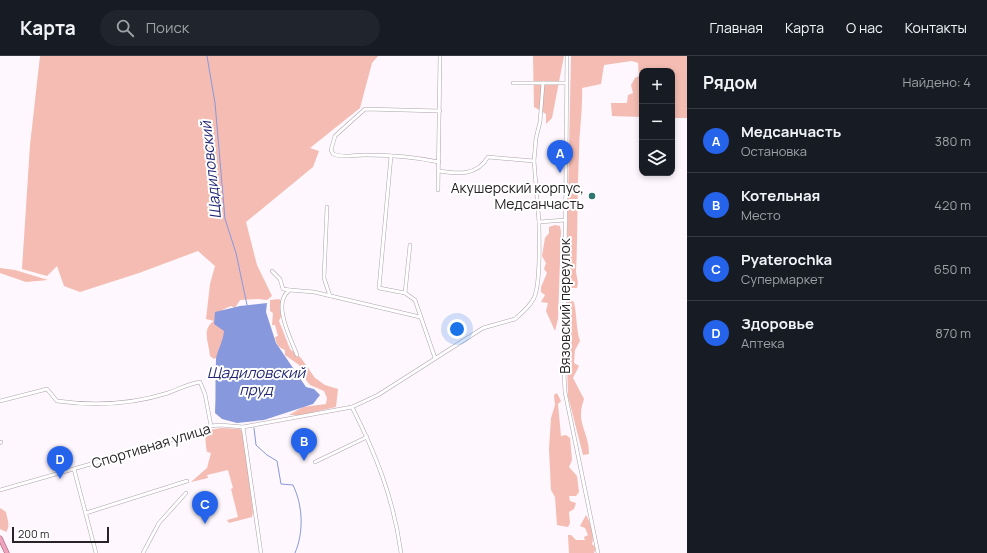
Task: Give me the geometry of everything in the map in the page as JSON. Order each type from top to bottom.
[{"type":"main road","points":[[0,538],[7,553]]},
{"type":"street","points":[[438,190],[440,56]]},
{"type":"street","name":"Вязовский переулок","points":[[567,56],[563,337],[565,392],[598,553]]},
{"type":"street","points":[[513,83],[566,83]]},
{"type":"street","points":[[543,83],[540,122],[536,138],[534,161],[539,222],[565,220]]},
{"type":"street","points":[[439,162],[414,157],[366,154],[338,156],[333,154],[331,150],[335,136],[365,109],[440,111]]},
{"type":"street","points":[[391,156],[379,288],[405,293],[415,300],[435,358]]},
{"type":"street","points":[[439,170],[463,174],[472,172],[480,168],[488,156],[534,161]]},
{"type":"street","points":[[327,207],[324,278],[330,296]]},
{"type":"street","name":"Спортивная улица","points":[[0,490],[157,446],[211,426],[220,425],[243,427],[352,407],[378,395],[483,328],[515,319],[519,316],[534,299],[537,286],[539,222]]},
{"type":"street","points":[[405,293],[410,245]]},
{"type":"street","points":[[272,271],[280,279],[283,289],[314,292],[420,317]]},
{"type":"street","points":[[290,290],[285,294],[282,303],[282,313],[298,355]]},
{"type":"street","points":[[0,401],[47,389],[57,401],[92,404],[119,403],[168,392],[200,382],[205,394],[211,426]]},
{"type":"street","points":[[352,407],[367,437],[390,495],[397,521],[401,553]]},
{"type":"street","points":[[243,427],[261,553]]},
{"type":"street","points":[[315,462],[367,437]]},
{"type":"street","points":[[74,469],[96,553]]},
{"type":"street","points":[[86,513],[186,481]]},
{"type":"street","points":[[143,553],[159,523],[186,493]]},
{"type":"shaded area","points":[[40,56],[378,56],[372,63],[360,108],[310,148],[319,151],[313,167],[246,222],[257,265],[272,296],[267,300],[240,300],[235,308],[231,306],[222,310],[225,325],[223,354],[214,359],[210,356],[207,332],[210,324],[214,321],[206,319],[210,284],[215,266],[198,251],[139,273],[80,292],[64,286],[57,266],[47,276],[22,269],[30,145]]},
{"type":"shaded area","points":[[533,56],[564,56],[552,118],[546,124],[546,114],[534,107]]},
{"type":"shaded area","points":[[571,56],[687,56],[687,118],[675,118],[675,68],[639,68],[639,76],[638,63],[632,61],[604,65],[601,84],[582,88],[578,182],[577,288],[570,288],[566,280]]},
{"type":"shaded area","points":[[639,76],[639,117],[612,116],[611,103],[627,103],[628,95],[633,93],[631,85],[635,78]]},
{"type":"shaded area","points":[[555,225],[560,226],[561,232],[558,319],[555,331],[546,311],[548,303],[541,302],[545,295],[541,292],[541,287],[547,273],[544,269],[546,263],[542,256],[545,238],[549,233],[549,227]]},
{"type":"shaded area","points":[[0,268],[15,270],[48,280],[26,282],[0,273]]},
{"type":"shaded area","points":[[279,299],[282,302],[282,314],[279,321],[290,349],[301,358],[315,378],[325,385],[338,389],[336,407],[301,415],[289,415],[303,407],[326,404],[327,398],[324,391],[310,385],[299,365],[285,355],[285,350],[279,347],[277,343],[275,337],[278,336],[275,325],[272,325],[273,313],[270,311],[270,300]]},
{"type":"shaded area","points":[[570,300],[574,302],[580,341],[575,350],[574,363],[579,366],[573,378],[584,399],[581,415],[589,454],[583,455],[568,396],[567,363],[569,353],[567,302]]},
{"type":"shaded area","points":[[557,393],[561,401],[558,404],[561,436],[566,435],[570,438],[572,460],[569,467],[577,476],[579,492],[576,496],[569,496],[570,501],[576,503],[574,509],[569,512],[570,523],[568,527],[557,525],[555,497],[551,490],[549,449],[551,418],[555,405],[554,395]]},
{"type":"shaded area","points":[[221,428],[240,429],[243,433],[253,512],[252,517],[229,523],[227,520],[238,517],[228,470],[207,475],[208,478],[191,482],[207,468],[211,453],[207,452],[205,431]]},
{"type":"shaded area","points":[[0,508],[6,512],[8,525],[6,532],[0,529]]},
{"type":"shaded area","points":[[586,515],[592,529],[592,544],[596,548],[594,553],[569,553],[568,535],[571,535],[576,540],[585,540],[584,537],[588,535],[585,528],[580,526]]},
{"type":"water","name":"Щадиловский пруд","points":[[267,303],[266,312],[276,343],[306,387],[314,389],[320,395],[313,404],[264,420],[237,423],[222,419],[215,413],[216,359],[224,331],[214,324],[215,312],[240,306]]},
{"type":"waterway","name":"Щадиловский","points":[[207,56],[215,103],[225,219],[236,253],[247,305]]},
{"type":"waterway","name":"Щадиловский","points":[[254,428],[256,445],[267,455],[277,461],[281,484],[293,485],[299,502],[301,528],[295,553]]},
{"type":"place","name":"Медсанчасть","points":[[560,173]]},
{"type":"place","name":"Акушерский корпус, Медсанчасть","points":[[592,196]]},
{"type":"place","name":"Котельная","points":[[304,461]]},
{"type":"place","name":"Здоровье","points":[[60,479]]},
{"type":"place","name":"Pyaterochka","points":[[205,524]]}]
